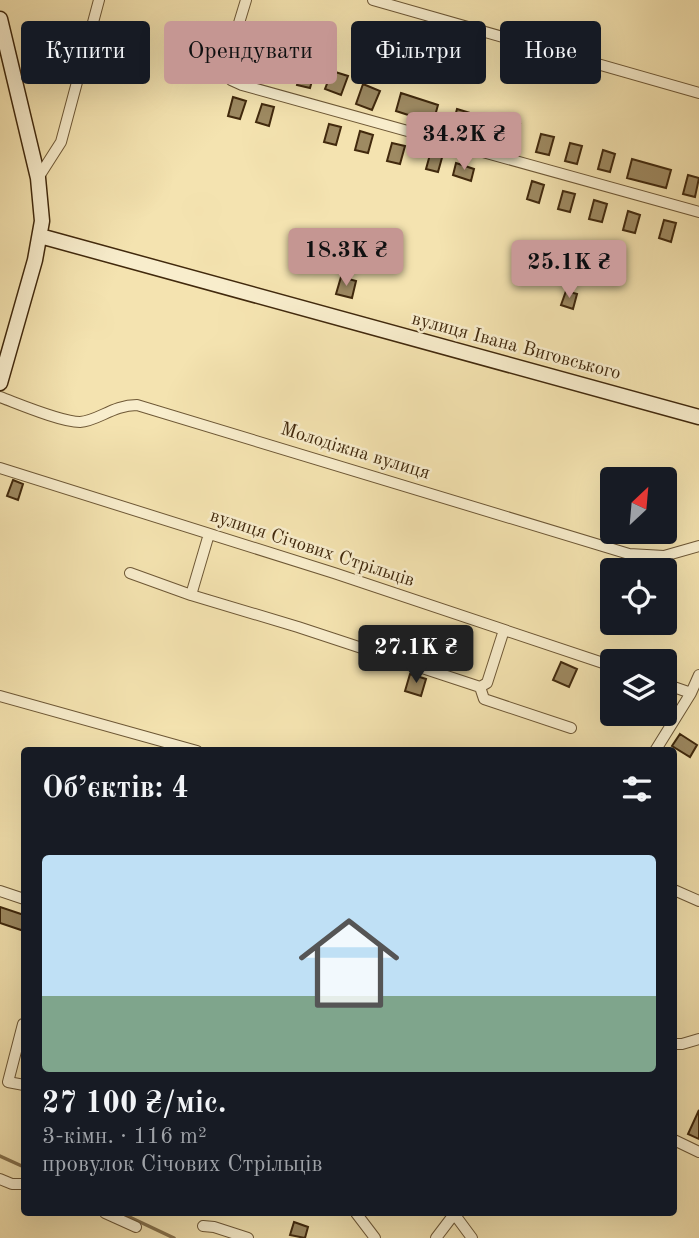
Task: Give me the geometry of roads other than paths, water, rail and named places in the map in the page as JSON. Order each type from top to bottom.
[{"type":"street","points":[[38,178],[61,142],[99,0]]},
{"type":"street","points":[[246,0],[225,69],[231,80],[699,212]]},
{"type":"street","points":[[373,0],[699,93]]},
{"type":"street","points":[[0,19],[42,202],[40,236],[0,383]]},
{"type":"street","name":"вулиця Івана Виговського","points":[[40,236],[699,417]]},
{"type":"street","name":"Молодіжна вулиця","points":[[0,397],[80,422],[118,407],[137,405],[629,554],[664,556],[699,545]]},
{"type":"street","name":"вулиця Січових Стрільців","points":[[0,468],[600,662]]},
{"type":"street","points":[[191,595],[209,534]]},
{"type":"street","points":[[130,573],[480,687],[487,683],[504,630]]},
{"type":"street","points":[[657,747],[699,676]]},
{"type":"street","points":[[480,687],[484,699],[571,728]]},
{"type":"street","points":[[677,688],[691,693]]},
{"type":"street","points":[[0,696],[174,747]]},
{"type":"street","points":[[0,891],[21,898]]},
{"type":"street","points":[[677,891],[699,901]]},
{"type":"street","points":[[21,1030],[4,1078],[21,1084]]},
{"type":"street","points":[[677,1044],[699,1039]]},
{"type":"street","points":[[677,1141],[699,1152]]},
{"type":"street","points":[[0,1179],[21,1184]]},
{"type":"street","points":[[112,1216],[136,1227]]},
{"type":"street","points":[[358,1216],[375,1238]]},
{"type":"street","points":[[436,1238],[453,1216]]},
{"type":"street","points":[[456,1216],[472,1238]]},
{"type":"street","points":[[202,1226],[248,1238]]},
{"type":"waterway","points":[[0,1156],[21,1166]]},
{"type":"waterway","points":[[127,1216],[174,1238]]}]
